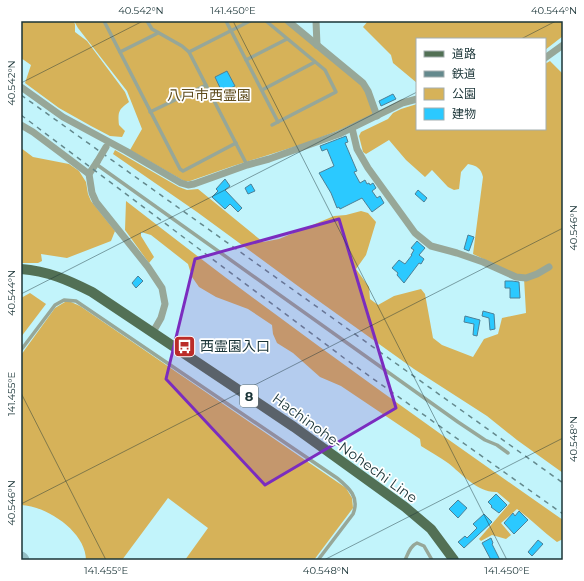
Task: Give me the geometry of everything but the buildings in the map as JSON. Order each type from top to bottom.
[{"type":"main road","name":"Hachinohe-Nohechi Line","points":[[21,269],[34,270],[62,277],[92,292],[154,332],[294,427],[405,507],[431,529],[454,560]]},
{"type":"street","points":[[288,21],[363,83],[368,91],[376,116]]},
{"type":"street","points":[[316,21],[317,45]]},
{"type":"street","points":[[546,57],[563,45]]},
{"type":"street","points":[[21,87],[64,117],[107,144],[181,183],[188,185],[246,164],[269,159],[339,134],[402,103],[416,99]]},
{"type":"street","points":[[21,125],[89,174]]},
{"type":"street","points":[[352,128],[358,149],[368,168],[415,233],[431,246],[483,262],[516,277],[526,278],[549,267]]},
{"type":"street","points":[[107,144],[89,174],[92,193],[96,202],[143,261],[162,288],[165,304],[161,318],[154,332]]},
{"type":"lane","points":[[104,21],[180,170],[183,171],[236,143]]},
{"type":"lane","points":[[147,21],[152,29],[182,46],[189,52],[246,164]]},
{"type":"lane","points":[[226,21],[278,122]]},
{"type":"lane","points":[[189,52],[250,21]]},
{"type":"lane","points":[[266,21],[325,70],[336,92],[272,125]]},
{"type":"lane","points":[[120,52],[158,33]]},
{"type":"lane","points":[[246,60],[287,38]]},
{"type":"lane","points":[[262,90],[315,62]]},
{"type":"lane","points":[[150,112],[206,85]]},
{"type":"lane","points":[[96,163],[458,422],[508,453]]},
{"type":"lane","points":[[21,350],[55,305],[64,300],[76,301],[337,478],[351,490],[355,502],[355,508],[353,514],[318,560]]},
{"type":"lane","points":[[405,560],[411,548],[417,543],[424,546],[432,560]]},
{"type":"highlighted area","points":[[339,219],[396,408],[265,485],[166,379],[195,259]]},
{"type":"green space","points":[[21,21],[73,21],[75,24],[75,32],[87,41],[125,92],[129,102],[121,109],[119,117],[119,125],[125,131],[122,137],[110,136],[91,126],[59,108],[25,83],[31,65],[21,58]]},
{"type":"green space","name":"八戸市西霊園","points":[[74,21],[285,21],[363,85],[374,114],[306,143],[190,181],[184,181],[130,150],[142,129],[127,91]]},
{"type":"green space","points":[[368,21],[563,21],[563,36],[546,49],[546,38],[416,38],[416,82],[393,63],[391,55],[363,27]]},
{"type":"green space","points":[[550,61],[563,74],[563,473],[487,416],[414,369],[197,212],[113,154],[115,150],[179,187],[187,190],[198,189],[263,242],[279,239],[334,216],[346,215],[361,211],[368,213],[376,222],[366,255],[356,269],[369,287],[370,299],[378,305],[394,296],[421,289],[425,294],[433,338],[442,345],[473,357],[484,339],[498,334],[502,318],[526,313],[524,278],[473,254],[483,177],[480,169],[468,164],[461,172],[459,189],[454,190],[448,187],[432,170],[425,177],[406,160],[389,140],[366,154],[363,152],[359,136],[361,132],[388,119],[393,113],[416,104],[416,130],[546,130],[546,63]]},
{"type":"green space","points":[[21,148],[33,157],[69,164],[79,171],[86,182],[91,201],[115,231],[111,241],[67,258],[41,254],[42,261],[38,263],[21,263]]},
{"type":"green space","points":[[126,201],[342,364],[563,520],[563,539],[557,542],[517,509],[501,523],[511,535],[506,539],[492,535],[481,541],[479,539],[510,503],[497,492],[477,486],[448,463],[421,446],[420,439],[341,386],[320,377],[293,353],[277,343],[273,334],[272,325],[248,309],[216,297],[199,287],[192,277],[188,264],[151,235],[141,232],[141,236],[154,257],[149,263],[125,230]]},
{"type":"green space","points":[[30,293],[46,304],[21,337],[21,298]]},
{"type":"green space","points":[[65,302],[71,302],[80,306],[346,488],[352,498],[353,508],[314,560],[185,560],[208,528],[168,498],[122,560],[86,560],[80,540],[63,522],[42,510],[21,505],[21,355],[55,308]]},
{"type":"railway","points":[[21,95],[563,483]]},
{"type":"railway","points":[[21,115],[344,358],[563,514]]},
{"type":"place","name":"西霊園入口","points":[[185,346]]}]
